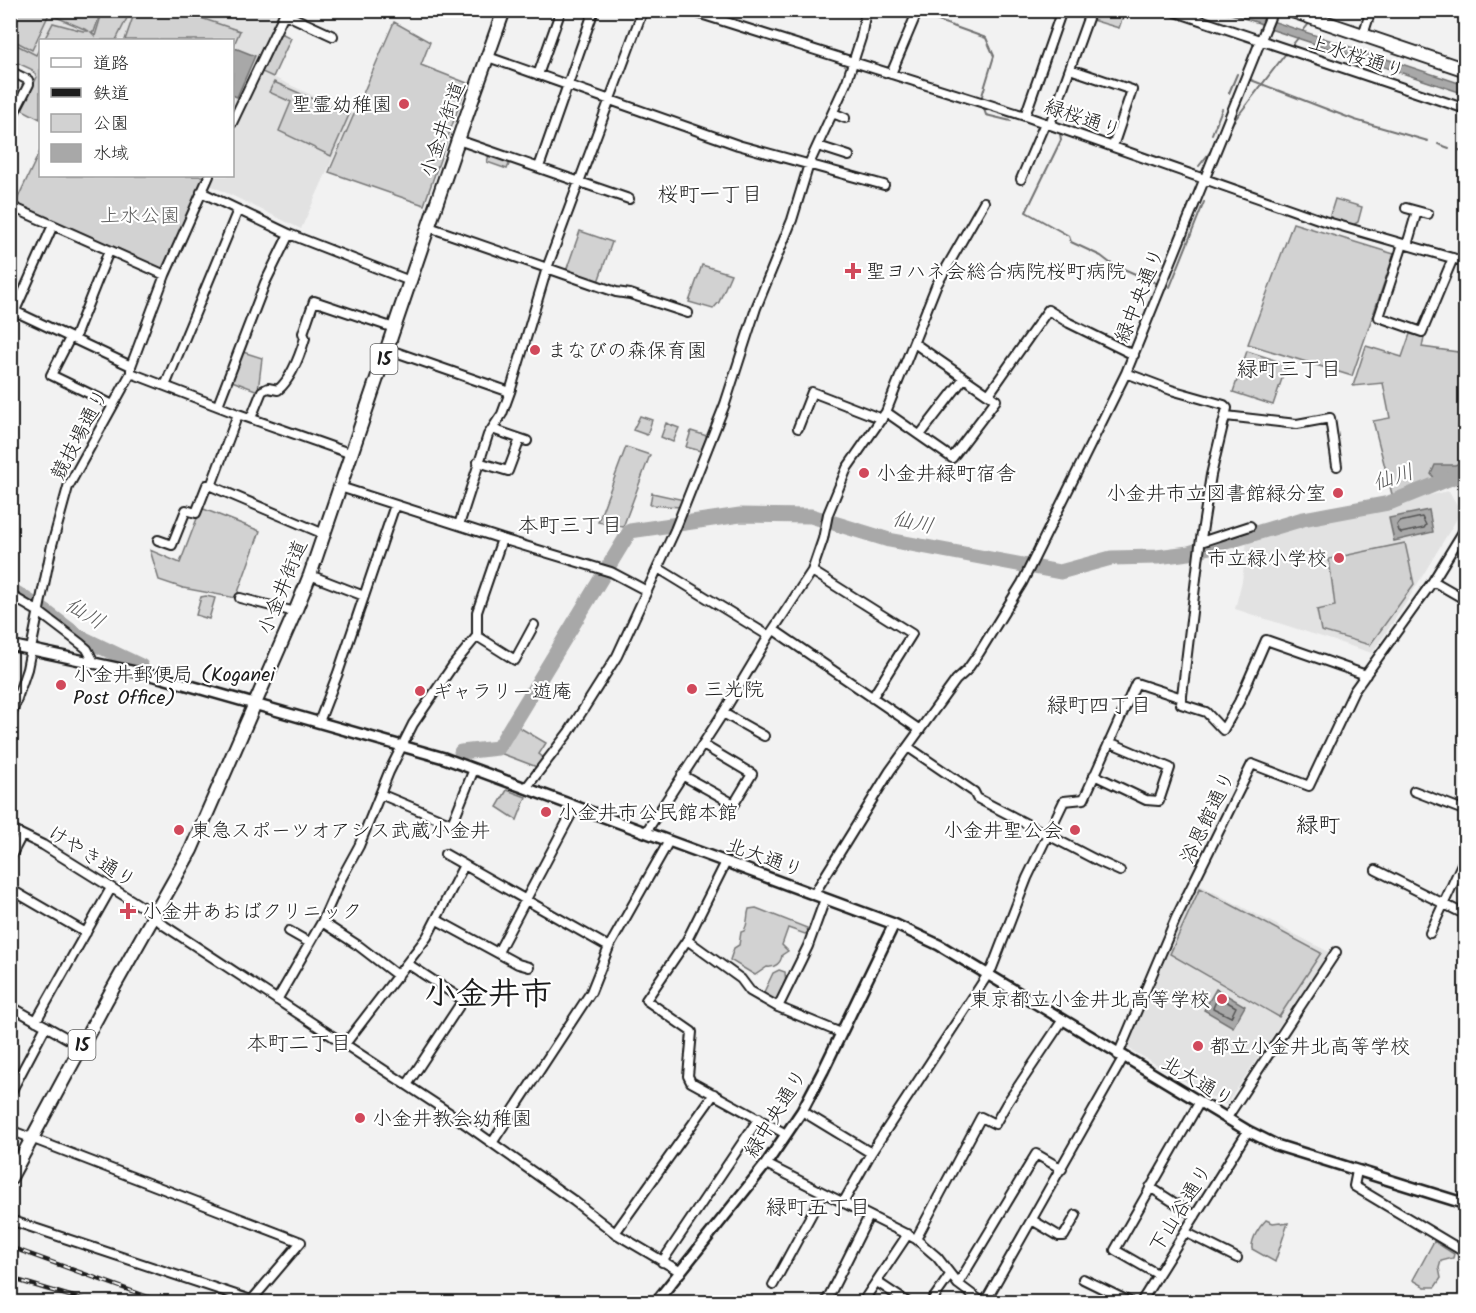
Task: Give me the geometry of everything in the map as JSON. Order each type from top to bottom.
[{"type":"main road","name":"小金井街道","points":[[10,1179],[153,915],[191,850],[295,612],[310,575],[504,10]]},
{"type":"main road","points":[[1289,10],[1466,70]]},
{"type":"street","points":[[538,75],[561,10]]},
{"type":"street","points":[[539,167],[594,10]]},
{"type":"street","points":[[459,525],[478,462],[510,392],[547,268],[643,10]]},
{"type":"street","name":"緑桜通り","points":[[688,10],[1025,116],[1315,218],[1466,262]]},
{"type":"street","points":[[526,788],[569,732],[617,656],[675,530],[725,405],[756,308],[792,220],[809,164],[853,62],[861,38],[866,10]]},
{"type":"street","points":[[1025,116],[1062,10]]},
{"type":"street","points":[[1022,178],[1048,124],[1091,10]]},
{"type":"street","name":"上水桜通り","points":[[1170,10],[1262,38],[1466,109]]},
{"type":"street","name":"緑中央通り","points":[[920,730],[956,680],[979,653],[1027,573],[1126,373],[1273,10]]},
{"type":"street","points":[[1363,34],[1371,10]]},
{"type":"street","points":[[234,119],[285,12],[333,36]]},
{"type":"street","points":[[891,74],[917,14]]},
{"type":"street","points":[[488,57],[738,145],[884,185]]},
{"type":"street","points":[[1070,69],[1132,90],[1113,146]]},
{"type":"street","points":[[10,71],[28,80],[29,84],[10,121]]},
{"type":"street","points":[[832,113],[845,118]]},
{"type":"street","points":[[458,140],[539,167],[623,199]]},
{"type":"street","points":[[818,146],[849,156]]},
{"type":"street","name":"競技場通り","points":[[10,719],[23,686],[32,651],[57,523],[68,487],[131,369],[165,275],[208,177]]},
{"type":"street","points":[[201,192],[290,234],[410,280]]},
{"type":"street","points":[[646,832],[812,571],[823,539],[828,514],[847,468],[884,415],[936,286],[984,202]]},
{"type":"street","points":[[10,206],[165,275]]},
{"type":"street","points":[[1406,208],[1428,214]]},
{"type":"street","points":[[165,386],[238,210]]},
{"type":"street","points":[[1417,211],[1378,317],[1422,332],[1453,258]]},
{"type":"street","points":[[10,322],[13,310],[53,225]]},
{"type":"street","points":[[429,227],[616,292],[630,294],[688,313]]},
{"type":"street","points":[[218,405],[265,283],[290,234]]},
{"type":"street","points":[[109,251],[72,338],[51,375],[113,405]]},
{"type":"street","points":[[251,418],[262,391],[268,388],[278,390],[286,383],[300,354],[305,338],[303,333],[314,301],[394,328]]},
{"type":"street","points":[[13,310],[165,386],[352,454]]},
{"type":"street","points":[[989,394],[1048,310],[1134,355]]},
{"type":"street","points":[[798,428],[812,392],[884,415],[920,435],[952,458],[996,400],[914,344]]},
{"type":"street","points":[[387,349],[510,392]]},
{"type":"street","points":[[1126,373],[1171,390],[1224,405],[1227,408],[1211,475],[1200,543],[1181,704],[1206,712],[1223,730],[1239,702],[1266,640],[1366,675]]},
{"type":"street","points":[[920,435],[964,378]]},
{"type":"street","points":[[211,486],[238,414]]},
{"type":"street","points":[[1226,416],[1298,424],[1330,418],[1337,466]]},
{"type":"street","points":[[478,462],[508,471],[524,440],[492,429]]},
{"type":"street","points":[[158,540],[172,544],[186,510],[196,513],[207,485],[324,534]]},
{"type":"street","points":[[340,487],[611,572],[647,591]]},
{"type":"street","points":[[319,722],[395,505]]},
{"type":"street","points":[[1200,543],[1250,526]]},
{"type":"street","name":"浴恩館通り","points":[[1121,1056],[1176,918],[1252,764],[1309,786],[1354,691],[1433,581],[1466,527]]},
{"type":"street","points":[[278,1000],[322,922],[359,846],[401,746],[423,707],[477,636],[477,612],[502,539]]},
{"type":"street","points":[[658,568],[771,633],[920,730],[890,771],[814,894]]},
{"type":"street","points":[[812,571],[912,634],[872,698]]},
{"type":"street","points":[[310,575],[364,596]]},
{"type":"street","points":[[1433,581],[1466,600]]},
{"type":"street","points":[[10,595],[39,612],[81,644],[95,664]]},
{"type":"street","points":[[240,598],[295,612]]},
{"type":"street","points":[[477,636],[515,660],[534,625]]},
{"type":"street","name":"北大通り","points":[[10,645],[159,677],[474,769],[894,924],[939,945],[1226,1119],[1276,1145],[1466,1204]]},
{"type":"street","points":[[843,1203],[871,1153],[987,976],[1004,941],[1027,878],[1046,835],[1064,801],[1084,799],[1136,683],[1182,698]]},
{"type":"street","points":[[723,713],[764,735]]},
{"type":"street","points":[[1094,776],[1146,800],[1159,801],[1170,768],[1109,742]]},
{"type":"street","points":[[682,775],[734,804],[752,774],[703,745]]},
{"type":"street","points":[[908,747],[974,792],[976,798],[1120,871]]},
{"type":"street","points":[[380,794],[452,824],[474,769]]},
{"type":"street","points":[[1414,791],[1466,811]]},
{"type":"street","points":[[498,952],[575,807]]},
{"type":"street","name":"けやき通り","points":[[10,829],[43,845],[153,915],[165,926],[492,1143],[615,1233],[681,1272]]},
{"type":"street","points":[[10,858],[22,835]]},
{"type":"street","points":[[492,1143],[591,992],[609,946],[669,841]]},
{"type":"street","points":[[445,854],[609,946]]},
{"type":"street","points":[[726,862],[687,939],[646,999],[692,1032],[688,1076],[691,1082],[786,1134]]},
{"type":"street","points":[[1430,933],[1462,864],[1466,866]]},
{"type":"street","points":[[345,1044],[408,964],[436,920],[464,865]]},
{"type":"street","points":[[1376,870],[1466,915]]},
{"type":"street","points":[[10,888],[86,933]]},
{"type":"street","points":[[36,1021],[111,888]]},
{"type":"street","points":[[777,1007],[808,946],[825,899]]},
{"type":"street","points":[[436,920],[518,964],[529,967]]},
{"type":"street","points":[[322,922],[398,976]]},
{"type":"street","name":"緑中央通り","points":[[656,1302],[766,1164],[802,1111],[894,924]]},
{"type":"street","points":[[289,931],[310,943]]},
{"type":"street","points":[[687,939],[741,979],[750,991],[777,1007],[841,1033]]},
{"type":"street","points":[[1226,1119],[1336,952]]},
{"type":"street","points":[[407,1085],[463,1000],[408,964]]},
{"type":"street","points":[[10,1006],[81,1046]]},
{"type":"street","points":[[866,1297],[912,1236],[981,1117],[995,1124],[1062,1021]]},
{"type":"street","points":[[10,1094],[46,1026]]},
{"type":"street","points":[[766,1164],[912,1236],[937,1257],[958,1284],[983,1302],[1062,1169],[1121,1056]]},
{"type":"street","points":[[615,1233],[714,1094]]},
{"type":"street","points":[[1157,1274],[1115,1250],[1199,1102]]},
{"type":"street","points":[[802,1111],[871,1153]]},
{"type":"street","points":[[662,1262],[759,1118]]},
{"type":"street","points":[[10,1130],[301,1242],[254,1302],[10,1220]]},
{"type":"street","name":"下山谷通り","points":[[1141,1302],[1248,1131]]},
{"type":"street","points":[[958,1284],[1036,1154],[1062,1169]]},
{"type":"street","points":[[1357,1172],[1354,1186],[1462,1251],[1466,1236]]},
{"type":"street","points":[[1150,1187],[1195,1216]]},
{"type":"street","points":[[773,1285],[823,1193]]},
{"type":"street","points":[[1032,1220],[1059,1236],[1064,1236],[1076,1215]]},
{"type":"street","points":[[826,1302],[869,1216]]},
{"type":"street","points":[[1185,1232],[1237,1258]]},
{"type":"street","points":[[931,1302],[950,1275]]},
{"type":"street","points":[[1083,1279],[1130,1302]]},
{"type":"street","points":[[877,1282],[907,1302]]},
{"type":"shaded area","points":[[10,11],[281,11],[234,113],[234,39],[39,39],[39,50],[30,70],[11,60]]},
{"type":"shaded area","points":[[262,72],[353,114],[301,229],[208,184],[212,177],[234,177],[234,132]]},
{"type":"shaded area","name":"市立緑小学校","points":[[1449,491],[1461,512],[1406,603],[1372,653],[1235,609],[1242,581],[1247,541],[1305,522]]},
{"type":"shaded area","name":"東京都立小金井北高等学校","points":[[1196,883],[1329,952],[1226,1105],[1126,1047]]},
{"type":"green space","points":[[1096,10],[1125,10],[1119,28],[1092,20]]},
{"type":"green space","points":[[10,11],[101,11],[94,32],[91,32],[95,36],[101,16],[106,11],[120,11],[129,14],[116,39],[45,39],[53,23],[89,31],[49,14],[32,50],[11,39]]},
{"type":"green space","points":[[135,11],[180,11],[240,31],[234,45],[234,39],[125,39]]},
{"type":"green space","points":[[394,22],[430,42],[421,65],[467,83],[424,205],[329,172]]},
{"type":"green space","points":[[281,33],[291,38],[273,77],[262,72]]},
{"type":"green space","points":[[11,42],[36,55],[39,49],[39,118],[21,109],[37,77],[31,69],[11,60]]},
{"type":"green space","points":[[274,82],[349,115],[331,156],[279,131],[291,102],[269,92]]},
{"type":"green space","name":"上水公園","points":[[39,153],[39,177],[205,177],[163,270],[15,204]]},
{"type":"green space","points":[[489,155],[510,162],[507,169],[487,162]]},
{"type":"green space","points":[[1335,199],[1362,207],[1358,222],[1353,225],[1332,219],[1330,215]]},
{"type":"green space","points":[[1293,223],[1394,254],[1352,376],[1248,344]]},
{"type":"green space","points":[[580,231],[612,242],[598,282],[566,271]]},
{"type":"green space","points":[[702,265],[731,274],[719,302],[713,309],[689,302]]},
{"type":"green space","points":[[1410,334],[1424,337],[1422,347],[1465,353],[1465,479],[1393,498],[1373,421],[1390,418],[1383,383],[1353,386],[1366,346],[1402,357]]},
{"type":"green space","points":[[1247,351],[1287,364],[1273,405],[1233,392]]},
{"type":"green space","points":[[243,352],[262,358],[258,391],[232,381]]},
{"type":"green space","points":[[640,416],[652,420],[647,435],[633,430]]},
{"type":"green space","points":[[666,423],[679,428],[673,442],[661,437]]},
{"type":"green space","points":[[691,431],[707,436],[701,451],[686,447]]},
{"type":"green space","points":[[626,447],[650,455],[623,527],[598,522]]},
{"type":"green space","points":[[652,493],[684,500],[681,507],[650,505]]},
{"type":"green space","points":[[201,508],[260,531],[236,598],[183,588],[159,580],[150,550],[180,563]]},
{"type":"green space","points":[[1405,543],[1414,584],[1370,645],[1321,631],[1317,610],[1335,606],[1329,559]]},
{"type":"green space","points":[[201,597],[215,598],[209,619],[196,615]]},
{"type":"green space","points":[[517,726],[546,743],[539,754],[544,758],[537,767],[500,753]]},
{"type":"green space","points":[[507,790],[526,797],[517,820],[497,807]]},
{"type":"green space","points":[[1200,888],[1321,953],[1279,1017],[1170,954]]},
{"type":"green space","points":[[756,908],[807,928],[808,932],[805,934],[788,928],[782,945],[788,951],[773,967],[767,967],[755,975],[730,960],[734,948],[739,945],[741,932],[746,928],[749,909]]},
{"type":"green space","points":[[779,970],[785,972],[786,985],[781,990],[778,1000],[773,1001],[767,998],[764,992],[773,973]]},
{"type":"green space","points":[[1266,1220],[1273,1223],[1288,1223],[1275,1262],[1252,1249],[1256,1233]]},
{"type":"green space","points":[[1434,1241],[1454,1254],[1453,1258],[1441,1261],[1439,1268],[1441,1278],[1435,1287],[1425,1287],[1413,1280]]},
{"type":"water","points":[[1222,11],[1242,11],[1465,85],[1465,94],[1270,29]]},
{"type":"water","points":[[235,48],[255,56],[237,97],[234,96]]},
{"type":"water","points":[[1465,461],[1465,467],[1438,482],[1431,474],[1435,465],[1455,465]]},
{"type":"water","points":[[1429,510],[1433,532],[1394,541],[1389,518]]},
{"type":"water","points":[[1216,989],[1245,1006],[1233,1027],[1204,1010]]},
{"type":"waterway","points":[[919,14],[986,38],[994,56],[981,99]]},
{"type":"waterway","points":[[1303,31],[1311,21]]},
{"type":"waterway","points":[[1290,48],[1298,38]]},
{"type":"waterway","points":[[1230,126],[1287,52]]},
{"type":"waterway","points":[[1229,93],[1237,74]]},
{"type":"waterway","points":[[1251,80],[1355,120],[1428,141]]},
{"type":"waterway","points":[[983,106],[986,115],[1011,121]]},
{"type":"waterway","points":[[1212,134],[1222,109]]},
{"type":"waterway","points":[[1049,130],[1060,133],[1061,140],[1026,212],[1069,236],[1071,242],[1101,256],[1110,263],[1156,283]]},
{"type":"waterway","points":[[1438,144],[1449,148]]},
{"type":"waterway","points":[[1199,166],[1214,147]]},
{"type":"waterway","points":[[1459,150],[1466,152]]},
{"type":"waterway","points":[[1170,287],[1204,202]]},
{"type":"waterway","name":"仙川","points":[[461,752],[498,748],[630,531],[740,515],[811,516],[889,540],[1060,572],[1111,558],[1157,557],[1189,553],[1303,519],[1389,503],[1466,472]]},
{"type":"waterway","name":"仙川","points":[[10,589],[78,636],[141,666]]},
{"type":"railway","points":[[10,1247],[162,1302]]},
{"type":"railway","points":[[10,1278],[90,1302]]},
{"type":"place","name":"聖霊幼稚園","points":[[404,104]]},
{"type":"place","name":"聖ヨハネ会総合病院桜町病院","points":[[853,271]]},
{"type":"place","name":"まなびの森保育園","points":[[535,350]]},
{"type":"place","name":"小金井緑町宿舎","points":[[864,473]]},
{"type":"place","name":"小金井市立図書館緑分室","points":[[1338,493]]},
{"type":"place","name":"市立緑小学校","points":[[1339,558]]},
{"type":"place","name":"小金井郵便局 (Koganei Post Office)","points":[[61,685]]},
{"type":"place","name":"三光院","points":[[692,689]]},
{"type":"place","name":"ギャラリー遊庵","points":[[420,691]]},
{"type":"place","name":"小金井市公民館本館","points":[[546,812]]},
{"type":"place","name":"東急スポーツオアシス武蔵小金井","points":[[179,830]]},
{"type":"place","name":"小金井聖公会","points":[[1075,830]]},
{"type":"place","name":"小金井あおばクリニック","points":[[128,911]]},
{"type":"place","name":"東京都立小金井北高等学校","points":[[1222,999]]},
{"type":"place","name":"都立小金井北高等学校","points":[[1198,1046]]},
{"type":"place","name":"小金井教会幼稚園","points":[[360,1118]]},
{"type":"district","name":"桜町一丁目","points":[[710,194]]},
{"type":"district","name":"緑町三丁目","points":[[1289,369]]},
{"type":"district","name":"本町三丁目","points":[[570,525]]},
{"type":"district","name":"緑町四丁目","points":[[1099,705]]},
{"type":"district","name":"緑町","points":[[1318,824]]},
{"type":"district","name":"小金井市","points":[[488,993]]},
{"type":"district","name":"本町二丁目","points":[[299,1043]]},
{"type":"district","name":"緑町五丁目","points":[[818,1207]]}]
